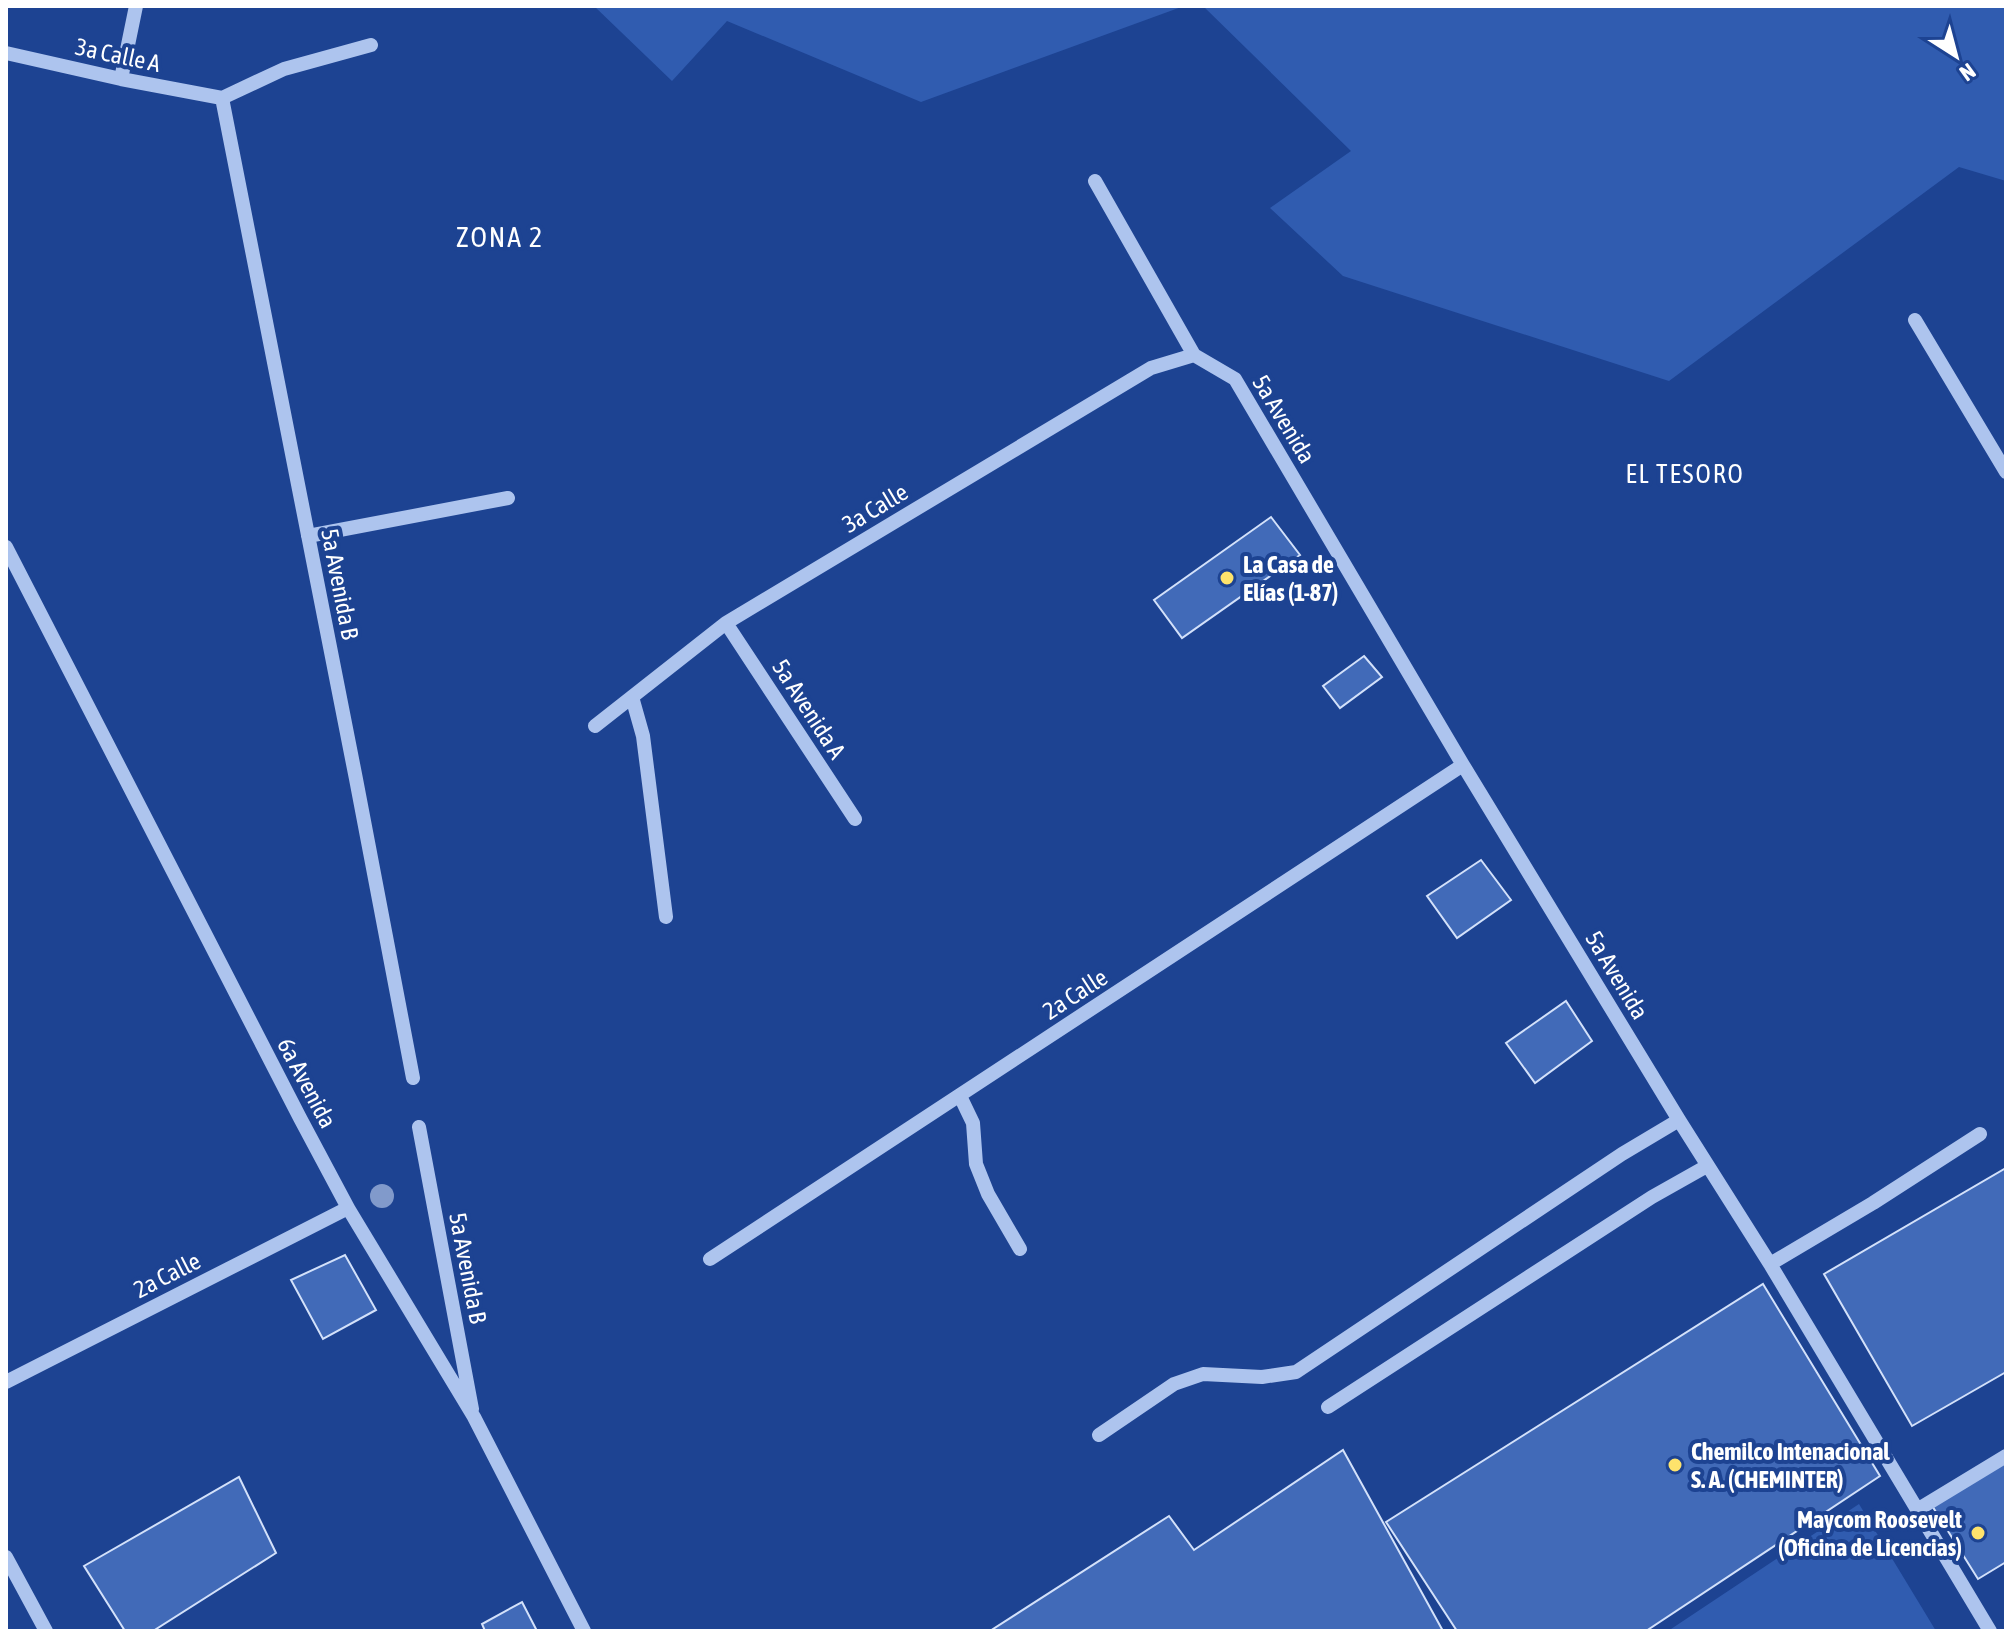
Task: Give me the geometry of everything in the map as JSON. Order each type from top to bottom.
[{"type":"street","points":[[121,79],[136,6]]},
{"type":"street","points":[[222,98],[284,69],[371,45]]},
{"type":"street","name":"3a Calle A","points":[[6,53],[222,98]]},
{"type":"street","name":"5a Avenida B","points":[[222,98],[413,1078]]},
{"type":"street","points":[[1095,181],[1194,355]]},
{"type":"street","points":[[1915,320],[2006,472]]},
{"type":"street","name":"3a Calle","points":[[595,726],[726,623],[1151,368],[1194,355]]},
{"type":"street","name":"5a Avenida","points":[[1194,355],[1235,379],[1463,765],[1770,1264],[1990,1631]]},
{"type":"street","points":[[308,536],[508,498]]},
{"type":"street","name":"6a Avenida","points":[[6,547],[348,1208],[474,1417],[584,1631]]},
{"type":"street","name":"5a Avenida A","points":[[726,623],[855,819]]},
{"type":"street","points":[[632,697],[643,736],[666,917]]},
{"type":"street","name":"2a Calle","points":[[710,1259],[1463,765]]},
{"type":"street","points":[[960,1096],[973,1123],[976,1164],[988,1194],[1020,1249]]},
{"type":"street","points":[[1099,1435],[1174,1384],[1203,1374],[1262,1377],[1296,1372],[1622,1154],[1679,1120]]},
{"type":"street","name":"5a Avenida B","points":[[419,1127],[474,1417]]},
{"type":"street","points":[[1770,1264],[1980,1134]]},
{"type":"street","points":[[1328,1407],[1652,1197],[1707,1166]]},
{"type":"street","name":"2a Calle","points":[[6,1382],[348,1208]]},
{"type":"street","points":[[1917,1510],[2006,1456]]},
{"type":"street","points":[[6,1557],[46,1631]]},
{"type":"shaded area","points":[[594,6],[1184,6],[921,102],[727,21],[672,81]]},
{"type":"shaded area","points":[[1203,6],[2006,6],[2006,181],[1959,167],[1669,381],[1343,276],[1270,208],[1351,151]]},
{"type":"shaded area","points":[[1859,1504],[1936,1631],[1668,1631]]},
{"type":"building","name":"La Casa de Elías (1-87)","points":[[1271,517],[1300,555],[1182,638],[1154,600]]},
{"type":"building","points":[[1364,656],[1382,677],[1340,708],[1323,686]]},
{"type":"building","points":[[1481,860],[1511,900],[1457,938],[1427,896]]},
{"type":"building","points":[[1566,1001],[1592,1041],[1535,1083],[1506,1043]]},
{"type":"building","points":[[2006,1168],[2006,1372],[1912,1426],[1824,1274]]},
{"type":"building","points":[[345,1255],[376,1310],[323,1339],[291,1280]]},
{"type":"building","name":"Chemilco Intenacional S. A. (CHEMINTER)","points":[[1763,1284],[1880,1476],[1646,1631],[1457,1631],[1386,1522]]},
{"type":"building","points":[[1343,1450],[1443,1631],[990,1631],[1169,1516],[1194,1550]]},
{"type":"building","name":"Maycom Roosevelt (Oficina de Licencias)","points":[[2006,1461],[2006,1562],[1978,1579],[1931,1504]]},
{"type":"building","points":[[239,1477],[276,1553],[153,1631],[125,1631],[84,1566]]},
{"type":"building","points":[[522,1602],[537,1631],[485,1631],[482,1624]]},
{"type":"place","name":"La Casa de Elías (1-87)","points":[[1227,578]]},
{"type":"place","name":"Chemilco Intenacional S. A. (CHEMINTER)","points":[[1675,1465]]},
{"type":"place","name":"Maycom Roosevelt (Oficina de Licencias)","points":[[1978,1533]]},
{"type":"district","name":"ZONA 2","points":[[500,237]]},
{"type":"district","name":"EL TESORO","points":[[1685,474]]}]
